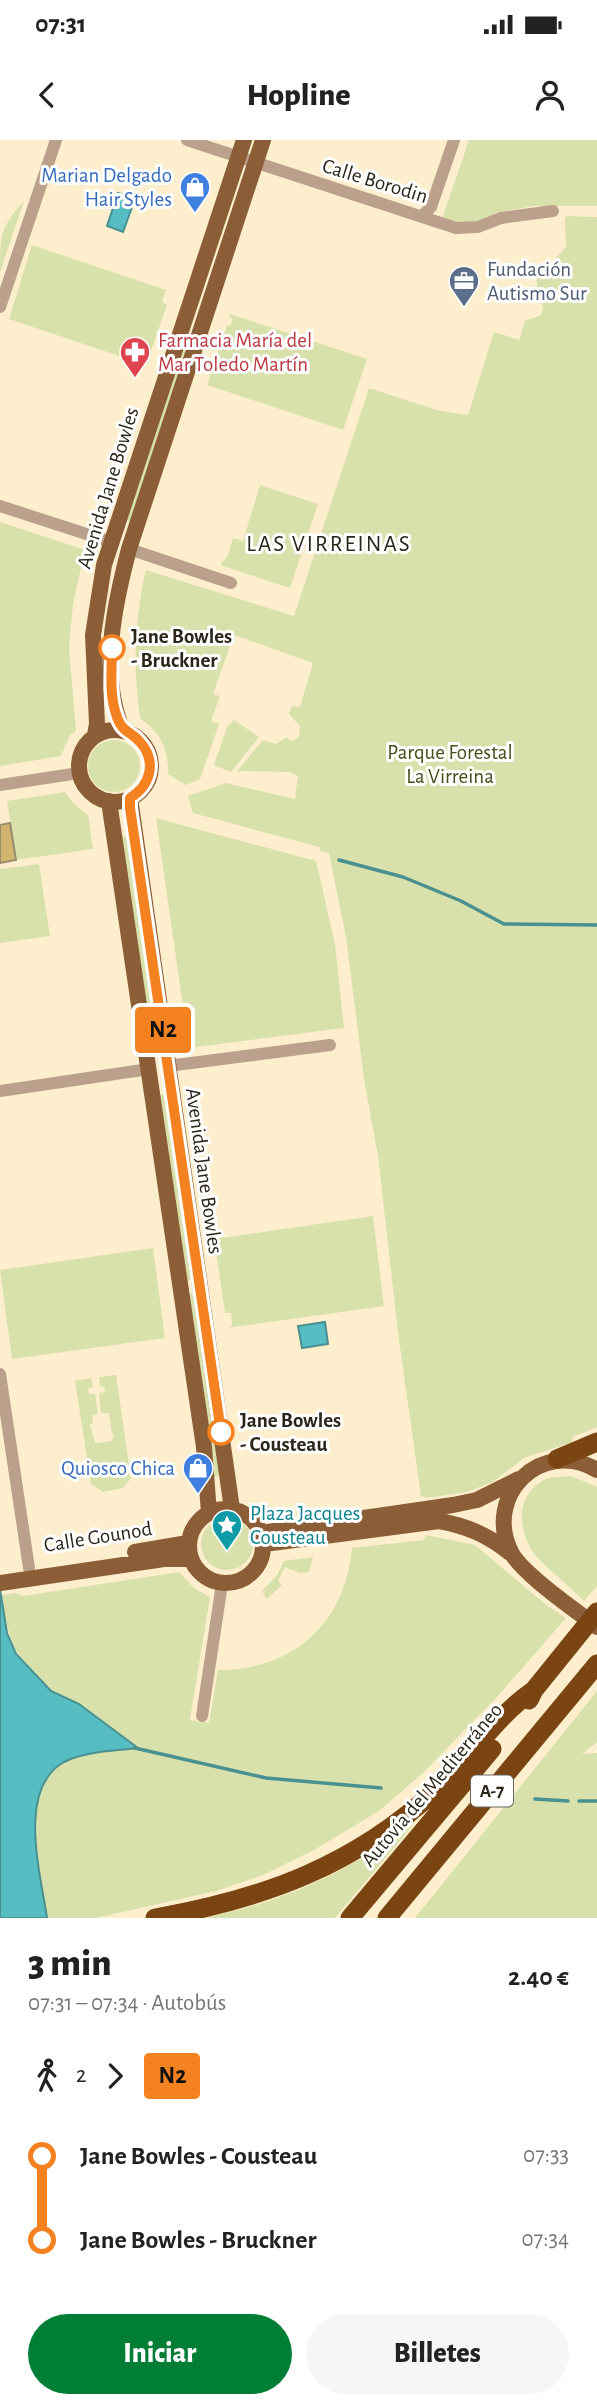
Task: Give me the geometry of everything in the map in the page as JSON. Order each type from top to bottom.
[{"type":"highway","points":[[557,1459],[597,1442]]},
{"type":"highway","name":"Autovía del Mediterráneo","points":[[350,1918],[523,1713],[534,1690],[588,1631],[597,1612]]},
{"type":"highway","name":"A-7","points":[[387,1918],[597,1664]]},
{"type":"highway","points":[[155,1918],[226,1903],[281,1887],[367,1845],[397,1824],[438,1788],[513,1704],[534,1690]]},
{"type":"main road","name":"Avenida Jane Bowles","points":[[95,735],[97,724],[93,635],[97,598],[111,542],[243,140]]},
{"type":"main road","name":"Avenida Jane Bowles","points":[[123,731],[114,703],[112,636],[118,591],[129,549],[263,140]]},
{"type":"main road","points":[[106,731],[123,731],[139,740],[149,754],[151,766],[146,783],[130,798],[109,801],[89,790],[79,772],[82,751],[95,735],[106,731]]},
{"type":"main road","name":"Avenida Jane Bowles","points":[[130,798],[232,1509]]},
{"type":"main road","name":"Avenida Jane Bowles","points":[[109,801],[205,1460],[209,1513]]},
{"type":"main road","points":[[262,1538],[477,1500],[521,1478],[536,1466],[557,1459],[587,1464],[597,1470]]},
{"type":"main road","points":[[512,1555],[503,1531],[504,1513],[521,1478]]},
{"type":"main road","points":[[232,1509],[246,1514],[262,1538],[259,1564],[243,1580],[222,1584],[206,1578],[197,1570],[189,1551],[193,1527],[209,1513],[232,1509]]},
{"type":"main road","points":[[262,1538],[439,1521],[463,1525],[485,1534],[512,1555],[588,1631]]},
{"type":"main road","name":"Calle Gounod","points":[[11,1575],[164,1559],[189,1551]]},
{"type":"street","points":[[0,307],[55,140]]},
{"type":"street","name":"Calle Borodin","points":[[187,140],[456,228],[478,228],[501,218],[553,211]]},
{"type":"street","points":[[423,215],[431,207],[454,140]]},
{"type":"street","points":[[0,506],[111,542]]},
{"type":"street","points":[[129,549],[231,583]]},
{"type":"street","points":[[0,785],[79,772]]},
{"type":"street","points":[[168,1066],[330,1045]]},
{"type":"street","points":[[0,1091],[149,1069]]},
{"type":"street","points":[[0,1374],[11,1575]]},
{"type":"street","points":[[202,1716],[222,1584]]},
{"type":"green space","points":[[469,140],[597,140],[597,206],[533,206],[496,213],[481,222],[464,223],[442,219]]},
{"type":"green space","points":[[24,201],[0,272],[3,233],[10,218]]},
{"type":"green space","name":"Parque Forestal La Virreina","points":[[567,216],[597,217],[597,1427],[573,1437],[572,1442],[524,1458],[493,1482],[467,1492],[428,1498],[421,1496],[398,1333],[378,1156],[364,1079],[346,937],[329,853],[321,851],[319,847],[193,813],[188,796],[226,783],[295,799],[298,776],[289,772],[237,771],[263,740],[276,744],[287,737],[291,741],[299,737],[300,726],[289,714],[292,706],[300,707],[313,663],[234,635],[213,694],[220,696],[211,721],[219,724],[200,779],[186,785],[168,774],[167,757],[162,742],[153,729],[140,718],[136,680],[137,626],[146,570],[294,616],[369,388],[440,411],[468,415],[494,332],[519,340],[525,321],[541,315],[543,308],[536,280],[566,247]]},
{"type":"green space","points":[[32,245],[166,290],[162,302],[167,305],[146,365],[9,319]]},
{"type":"green space","points":[[230,314],[367,359],[343,430],[207,385],[227,325],[230,326],[233,319],[229,317]]},
{"type":"green space","points":[[181,350],[187,352],[131,521],[125,520]]},
{"type":"green space","points":[[260,485],[318,504],[290,588],[220,565],[228,555],[233,538],[243,541]]},
{"type":"green space","points":[[0,522],[85,550],[73,604],[69,647],[76,731],[70,735],[61,756],[0,766]]},
{"type":"green space","points":[[234,720],[259,737],[231,772],[214,765],[227,727]]},
{"type":"green space","points":[[114,740],[124,742],[132,748],[138,756],[138,776],[132,784],[124,790],[114,792],[104,790],[96,784],[90,776],[88,766],[90,756],[96,748],[104,742]]},
{"type":"green space","points":[[65,792],[73,803],[88,815],[93,849],[16,860],[7,801]]},
{"type":"green space","points":[[156,818],[316,861],[335,944],[344,1028],[189,1048]]},
{"type":"green space","points":[[128,836],[157,1038],[150,1039],[122,837]]},
{"type":"green space","points":[[39,864],[50,936],[0,943],[0,869]]},
{"type":"green space","points":[[166,1094],[192,1280],[186,1281],[159,1095]]},
{"type":"green space","points":[[373,1216],[384,1306],[227,1328],[232,1326],[231,1313],[225,1313],[214,1239]]},
{"type":"green space","points":[[153,1248],[165,1338],[12,1359],[0,1270]]},
{"type":"green space","points":[[194,1293],[220,1476],[214,1477],[187,1294]]},
{"type":"green space","points":[[116,1375],[131,1478],[123,1488],[103,1492],[91,1484],[75,1381],[91,1378],[93,1387],[88,1388],[89,1394],[95,1394],[98,1414],[92,1415],[93,1424],[90,1424],[95,1443],[112,1441],[114,1435],[109,1413],[101,1413],[99,1393],[105,1392],[104,1386],[100,1387],[99,1377]]},
{"type":"green space","points":[[571,1476],[597,1487],[597,1586],[584,1601],[533,1552],[522,1523],[524,1503],[535,1486],[554,1477]]},
{"type":"green space","points":[[227,1518],[237,1520],[245,1526],[251,1534],[251,1554],[245,1562],[237,1568],[227,1570],[217,1568],[209,1562],[203,1554],[201,1544],[203,1534],[209,1526],[217,1520]]},
{"type":"green space","points":[[426,1535],[475,1545],[545,1604],[566,1618],[497,1697],[423,1773],[379,1811],[316,1849],[263,1875],[216,1891],[96,1918],[47,1918],[34,1836],[39,1796],[48,1778],[62,1764],[78,1756],[137,1748],[78,1704],[39,1682],[29,1672],[10,1637],[1,1595],[16,1593],[23,1596],[179,1572],[195,1589],[210,1597],[190,1720],[209,1723],[218,1670],[245,1668],[270,1662],[310,1638],[339,1599],[352,1548],[424,1540]]},
{"type":"green space","points":[[313,1557],[309,1572],[300,1573],[285,1567],[278,1581],[282,1585],[267,1599],[262,1591],[278,1574],[284,1561]]},
{"type":"green space","points":[[597,1691],[597,1742],[582,1754],[597,1753],[597,1918],[415,1918]]},
{"type":"green space","points":[[414,1824],[335,1918],[202,1918],[259,1904],[313,1883],[365,1857]]},
{"type":"water","points":[[118,193],[135,199],[123,232],[107,226]]},
{"type":"water","points":[[325,1322],[328,1344],[302,1348],[298,1326]]},
{"type":"water","points":[[0,1589],[7,1633],[16,1654],[51,1691],[79,1704],[138,1748],[81,1756],[64,1762],[49,1775],[40,1792],[35,1834],[47,1918],[0,1918]]},
{"type":"building","points":[[10,823],[16,860],[0,863],[0,825]]},
{"type":"waterway","points":[[339,860],[403,877],[461,901],[504,924],[597,925]]},
{"type":"waterway","points":[[135,1748],[266,1778],[381,1788]]},
{"type":"waterway","points":[[535,1799],[568,1801]]},
{"type":"waterway","points":[[579,1801],[597,1801]]},
{"type":"bus line","name":"N2","points":[[112,648],[116,713],[123,731],[139,740],[149,754],[151,766],[146,783],[130,798],[130,808],[221,1432]]},
{"type":"place","name":"Marian Delgado Hair Styles","points":[[195,214]]},
{"type":"place","name":"Fundación Autismo Sur","points":[[464,308]]},
{"type":"place","name":"Farmacia María del Mar Toledo Martín","points":[[135,379]]},
{"type":"place","name":"Jane Bowles - Bruckner","points":[[112,648]]},
{"type":"place","name":"Jane Bowles - Cousteau","points":[[221,1432]]},
{"type":"place","name":"Quiosco Chica","points":[[198,1495]]},
{"type":"place","name":"Plaza Jacques Cousteau","points":[[227,1552]]},
{"type":"district","name":"LAS VIRREINAS","points":[[329,544]]}]
